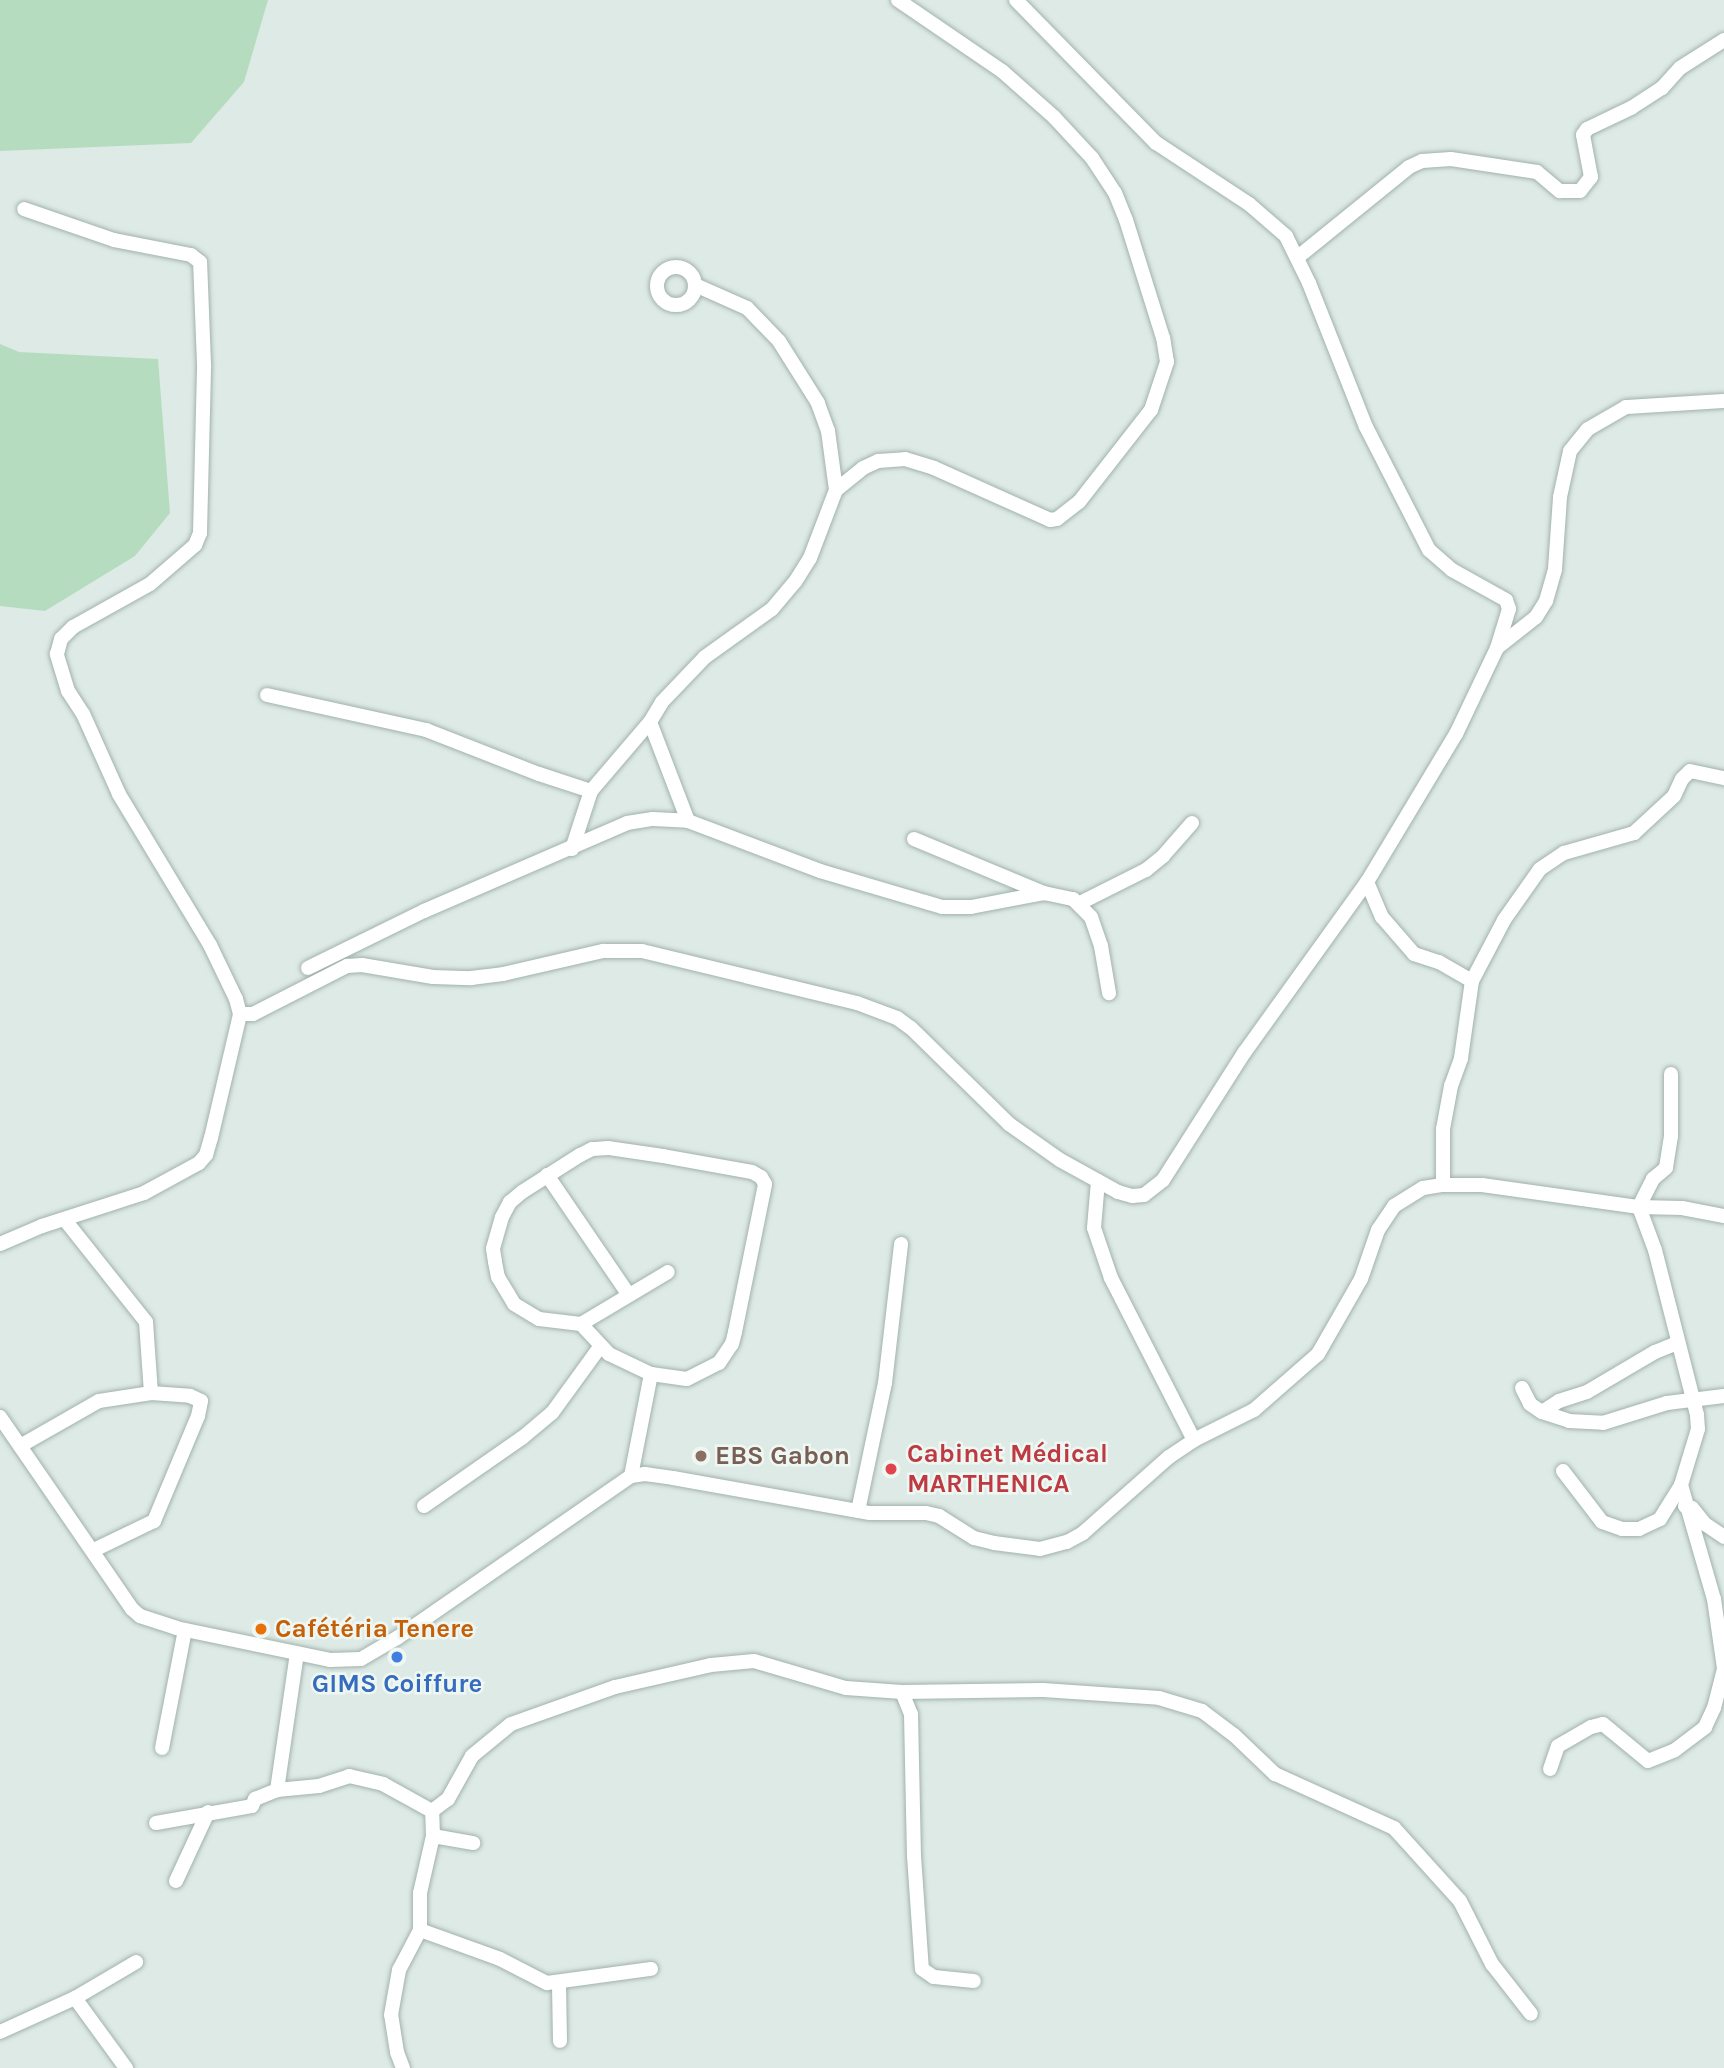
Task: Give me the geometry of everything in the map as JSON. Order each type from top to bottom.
[{"type":"street","points":[[836,490],[863,468],[878,461],[905,459],[934,468],[1050,520],[1057,519],[1079,502],[1151,410],[1167,362],[1163,338],[1126,220],[1115,193],[1092,158],[1054,117],[1002,71],[898,0]]},
{"type":"street","points":[[240,1014],[253,1014],[347,966],[375,967],[433,977],[471,978],[615,950],[662,955],[857,1003],[897,1018],[911,1028],[1020,1134],[1098,1181],[1132,1196],[1144,1195],[1163,1180],[1244,1053],[1367,882],[1455,733],[1497,648],[1508,620],[1506,600],[1446,566],[1429,550],[1366,427],[1298,257],[1286,236],[1249,204],[1156,143],[1016,0]]},
{"type":"street","points":[[1298,257],[1409,167],[1422,161],[1451,159],[1537,172],[1560,191],[1580,191],[1591,177],[1583,135],[1587,129],[1631,108],[1662,88],[1681,68],[1724,40]]},
{"type":"street","points":[[0,1244],[159,1187],[199,1163],[206,1154],[211,1138],[240,1014],[236,999],[210,945],[119,794],[83,714],[68,691],[57,654],[61,639],[73,627],[150,584],[195,545],[200,533],[204,364],[201,262],[191,255],[114,240],[23,209]]},
{"type":"street","points":[[572,849],[591,791],[650,722],[681,679],[772,609],[795,582],[810,558],[836,490],[828,431],[818,403],[779,341],[747,308],[695,285]]},
{"type":"street","points":[[1497,648],[1536,617],[1546,601],[1555,569],[1560,497],[1570,451],[1588,429],[1626,407],[1724,401]]},
{"type":"street","points":[[267,695],[426,730],[538,774],[591,791]]},
{"type":"street","points":[[650,722],[688,821]]},
{"type":"street","points":[[1443,1185],[1443,1129],[1451,1086],[1461,1058],[1472,981],[1504,920],[1540,870],[1564,853],[1634,833],[1674,796],[1682,779],[1690,771],[1724,778]]},
{"type":"street","points":[[308,968],[424,911],[638,820],[688,821],[820,871],[942,907],[971,907],[1044,893]]},
{"type":"street","points":[[1080,903],[1146,870],[1163,856],[1192,823]]},
{"type":"street","points":[[914,839],[1044,893],[1060,895],[1080,903],[1091,918],[1101,946],[1109,993]]},
{"type":"street","points":[[1367,882],[1382,917],[1408,948],[1472,981]]},
{"type":"street","points":[[1550,1769],[1558,1746],[1603,1724],[1648,1760],[1675,1750],[1705,1727],[1714,1708],[1724,1668],[1714,1599],[1678,1505],[1681,1485],[1698,1429],[1695,1402],[1677,1343],[1655,1250],[1640,1207],[1653,1179],[1667,1168],[1671,1136],[1671,1074]]},
{"type":"street","points":[[581,1324],[600,1347],[629,1366],[651,1374],[687,1379],[709,1370],[726,1355],[735,1332],[763,1203],[764,1181],[752,1172],[608,1148],[592,1149],[547,1175],[510,1202],[496,1234],[495,1262],[505,1290],[523,1312],[539,1319],[581,1324],[668,1272]]},
{"type":"street","points":[[547,1175],[629,1295]]},
{"type":"street","points":[[1098,1181],[1094,1228],[1111,1278],[1194,1440]]},
{"type":"street","points":[[0,1417],[132,1609],[140,1616],[185,1630],[345,1661],[361,1659],[374,1653],[631,1476],[645,1474],[673,1478],[858,1511],[926,1513],[939,1516],[974,1538],[1040,1549],[1067,1542],[1083,1533],[1168,1457],[1194,1440],[1254,1410],[1318,1354],[1361,1279],[1378,1230],[1394,1206],[1423,1188],[1482,1185],[1640,1207],[1682,1208],[1724,1216]]},
{"type":"street","points":[[65,1220],[146,1322],[151,1394]]},
{"type":"street","points":[[858,1511],[886,1383],[901,1244]]},
{"type":"street","points":[[1542,1412],[1559,1401],[1587,1392],[1655,1352],[1677,1343]]},
{"type":"street","points":[[424,1506],[539,1424],[561,1402],[600,1347]]},
{"type":"street","points":[[631,1476],[651,1374]]},
{"type":"street","points":[[1522,1388],[1531,1404],[1542,1412],[1569,1421],[1603,1423],[1667,1404],[1724,1396]]},
{"type":"street","points":[[20,1446],[99,1401],[151,1394],[197,1398],[201,1405],[198,1416],[154,1521],[93,1550]]},
{"type":"street","points":[[1563,1471],[1602,1522],[1612,1527],[1646,1527],[1678,1505]]},
{"type":"street","points":[[1678,1505],[1724,1537]]},
{"type":"street","points":[[162,1748],[185,1630]]},
{"type":"street","points":[[277,1790],[297,1653]]},
{"type":"street","points":[[432,1811],[449,1799],[461,1771],[477,1750],[511,1724],[601,1692],[649,1678],[711,1665],[754,1661],[827,1685],[902,1692],[1043,1690],[1159,1699],[1202,1711],[1234,1735],[1275,1774],[1394,1828],[1460,1901],[1492,1964],[1531,2014]]},
{"type":"street","points":[[902,1692],[911,1714],[914,1856],[922,1969],[934,1977],[974,1981]]},
{"type":"street","points":[[156,1823],[252,1806],[254,1800],[277,1790],[319,1786],[349,1776],[383,1784],[432,1811]]},
{"type":"street","points":[[403,2068],[391,2015],[399,1970],[420,1930],[421,1885],[433,1836],[432,1811]]},
{"type":"street","points":[[176,1881],[208,1812]]},
{"type":"street","points":[[433,1836],[473,1843]]},
{"type":"street","points":[[420,1930],[500,1959],[536,1979],[559,1983],[651,1969]]},
{"type":"street","points":[[0,2032],[75,1998],[136,1962]]},
{"type":"street","points":[[559,1983],[560,2041]]},
{"type":"street","points":[[75,1998],[126,2068]]},
{"type":"green space","points":[[0,0],[268,0],[244,82],[191,143],[0,151]]},
{"type":"green space","points":[[0,344],[19,352],[158,359],[170,513],[135,556],[45,611],[0,606]]},
{"type":"place","name":"EBS Gabon","points":[[701,1456]]},
{"type":"place","name":"Cabinet Médical MARTHENICA","points":[[891,1469]]},
{"type":"place","name":"Cafétéria Tenere","points":[[261,1629]]},
{"type":"place","name":"GIMS Coiffure","points":[[397,1657]]}]
